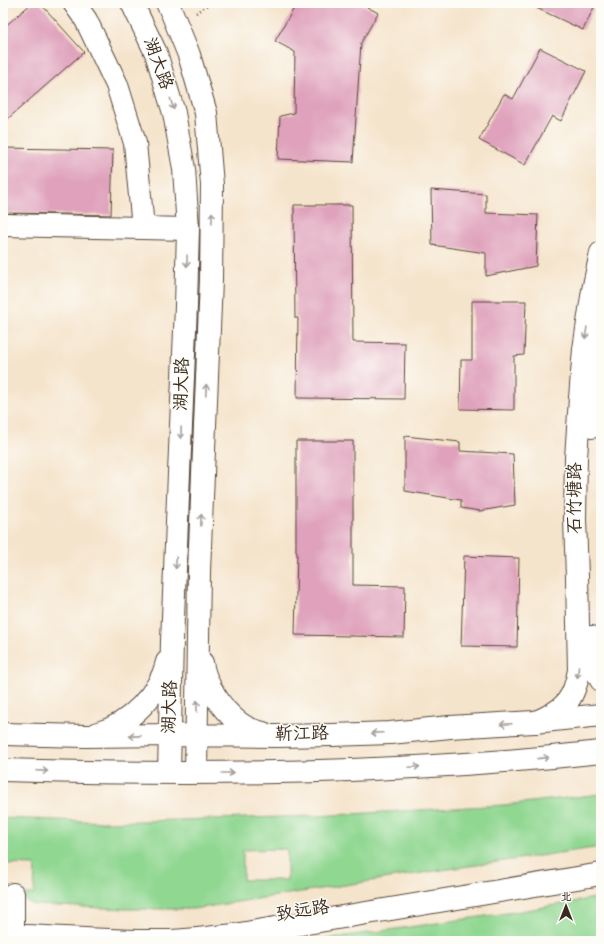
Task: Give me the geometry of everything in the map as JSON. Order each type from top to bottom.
[{"type":"main road","points":[[74,3],[86,20],[117,85],[133,136],[135,143],[143,228]]},
{"type":"main road","name":"湖大路","points":[[132,3],[156,53],[174,113],[184,169],[188,229],[172,641],[169,773]]},
{"type":"main road","points":[[167,3],[189,55],[206,112],[212,185],[211,280],[199,571],[196,773]]},
{"type":"main road","points":[[3,225],[188,229]]},
{"type":"main road","name":"石竹塘路","points":[[534,722],[552,715],[562,707],[571,696],[577,684],[579,670],[575,519],[576,458],[584,349],[593,290],[601,253]]},
{"type":"main road","name":"石竹塘路","points":[[601,343],[593,422],[589,488],[589,546],[593,655],[594,666],[601,680]]},
{"type":"main road","points":[[85,736],[103,732],[118,725],[147,700],[159,684],[166,665],[172,641]]},
{"type":"main road","points":[[198,642],[202,666],[208,683],[226,711],[246,727],[257,732],[278,736]]},
{"type":"main road","name":"靳江路","points":[[3,734],[85,736],[278,736],[390,733],[450,727],[534,722],[601,715]]},
{"type":"main road","points":[[3,770],[92,773],[270,772],[428,766],[509,761],[601,752]]},
{"type":"main road","name":"致远路","points":[[14,932],[136,927],[185,927],[220,924],[601,863]]},
{"type":"main road","points":[[13,894],[14,932],[134,941],[171,941],[234,935],[601,874]]},
{"type":"green space","points":[[601,794],[601,847],[428,872],[193,909],[129,909],[34,905],[25,900],[24,894],[34,894],[35,865],[3,864],[3,818],[108,822],[317,816],[504,805]],"holes":[[[287,849],[287,880],[243,880],[243,850]]]},
{"type":"green space","points":[[601,897],[601,941],[526,941],[525,938],[506,941],[312,941],[521,911]]},
{"type":"building","points":[[32,3],[40,3],[84,52],[3,123],[3,28]]},
{"type":"building","points":[[297,3],[360,3],[378,13],[361,43],[353,162],[278,159],[280,116],[294,113],[295,52],[275,41]]},
{"type":"building","points":[[526,3],[596,3],[583,30]]},
{"type":"building","points":[[540,48],[586,71],[561,121],[552,116],[525,165],[479,140],[504,94],[513,99]]},
{"type":"building","points":[[3,148],[113,150],[111,215],[3,213]]},
{"type":"building","points":[[431,190],[486,194],[486,213],[538,215],[536,266],[486,276],[486,253],[432,245]]},
{"type":"building","points":[[294,205],[352,205],[353,342],[405,343],[404,399],[297,398],[298,318],[295,318]]},
{"type":"building","points":[[472,301],[526,301],[524,355],[514,356],[514,410],[460,409],[461,360],[472,360]]},
{"type":"building","points":[[405,436],[460,442],[460,451],[513,454],[515,505],[480,511],[461,508],[461,500],[405,491]]},
{"type":"building","points":[[296,441],[353,441],[353,585],[405,586],[404,637],[295,635],[297,552]]},
{"type":"building","points":[[464,556],[519,558],[517,647],[461,646]]}]
